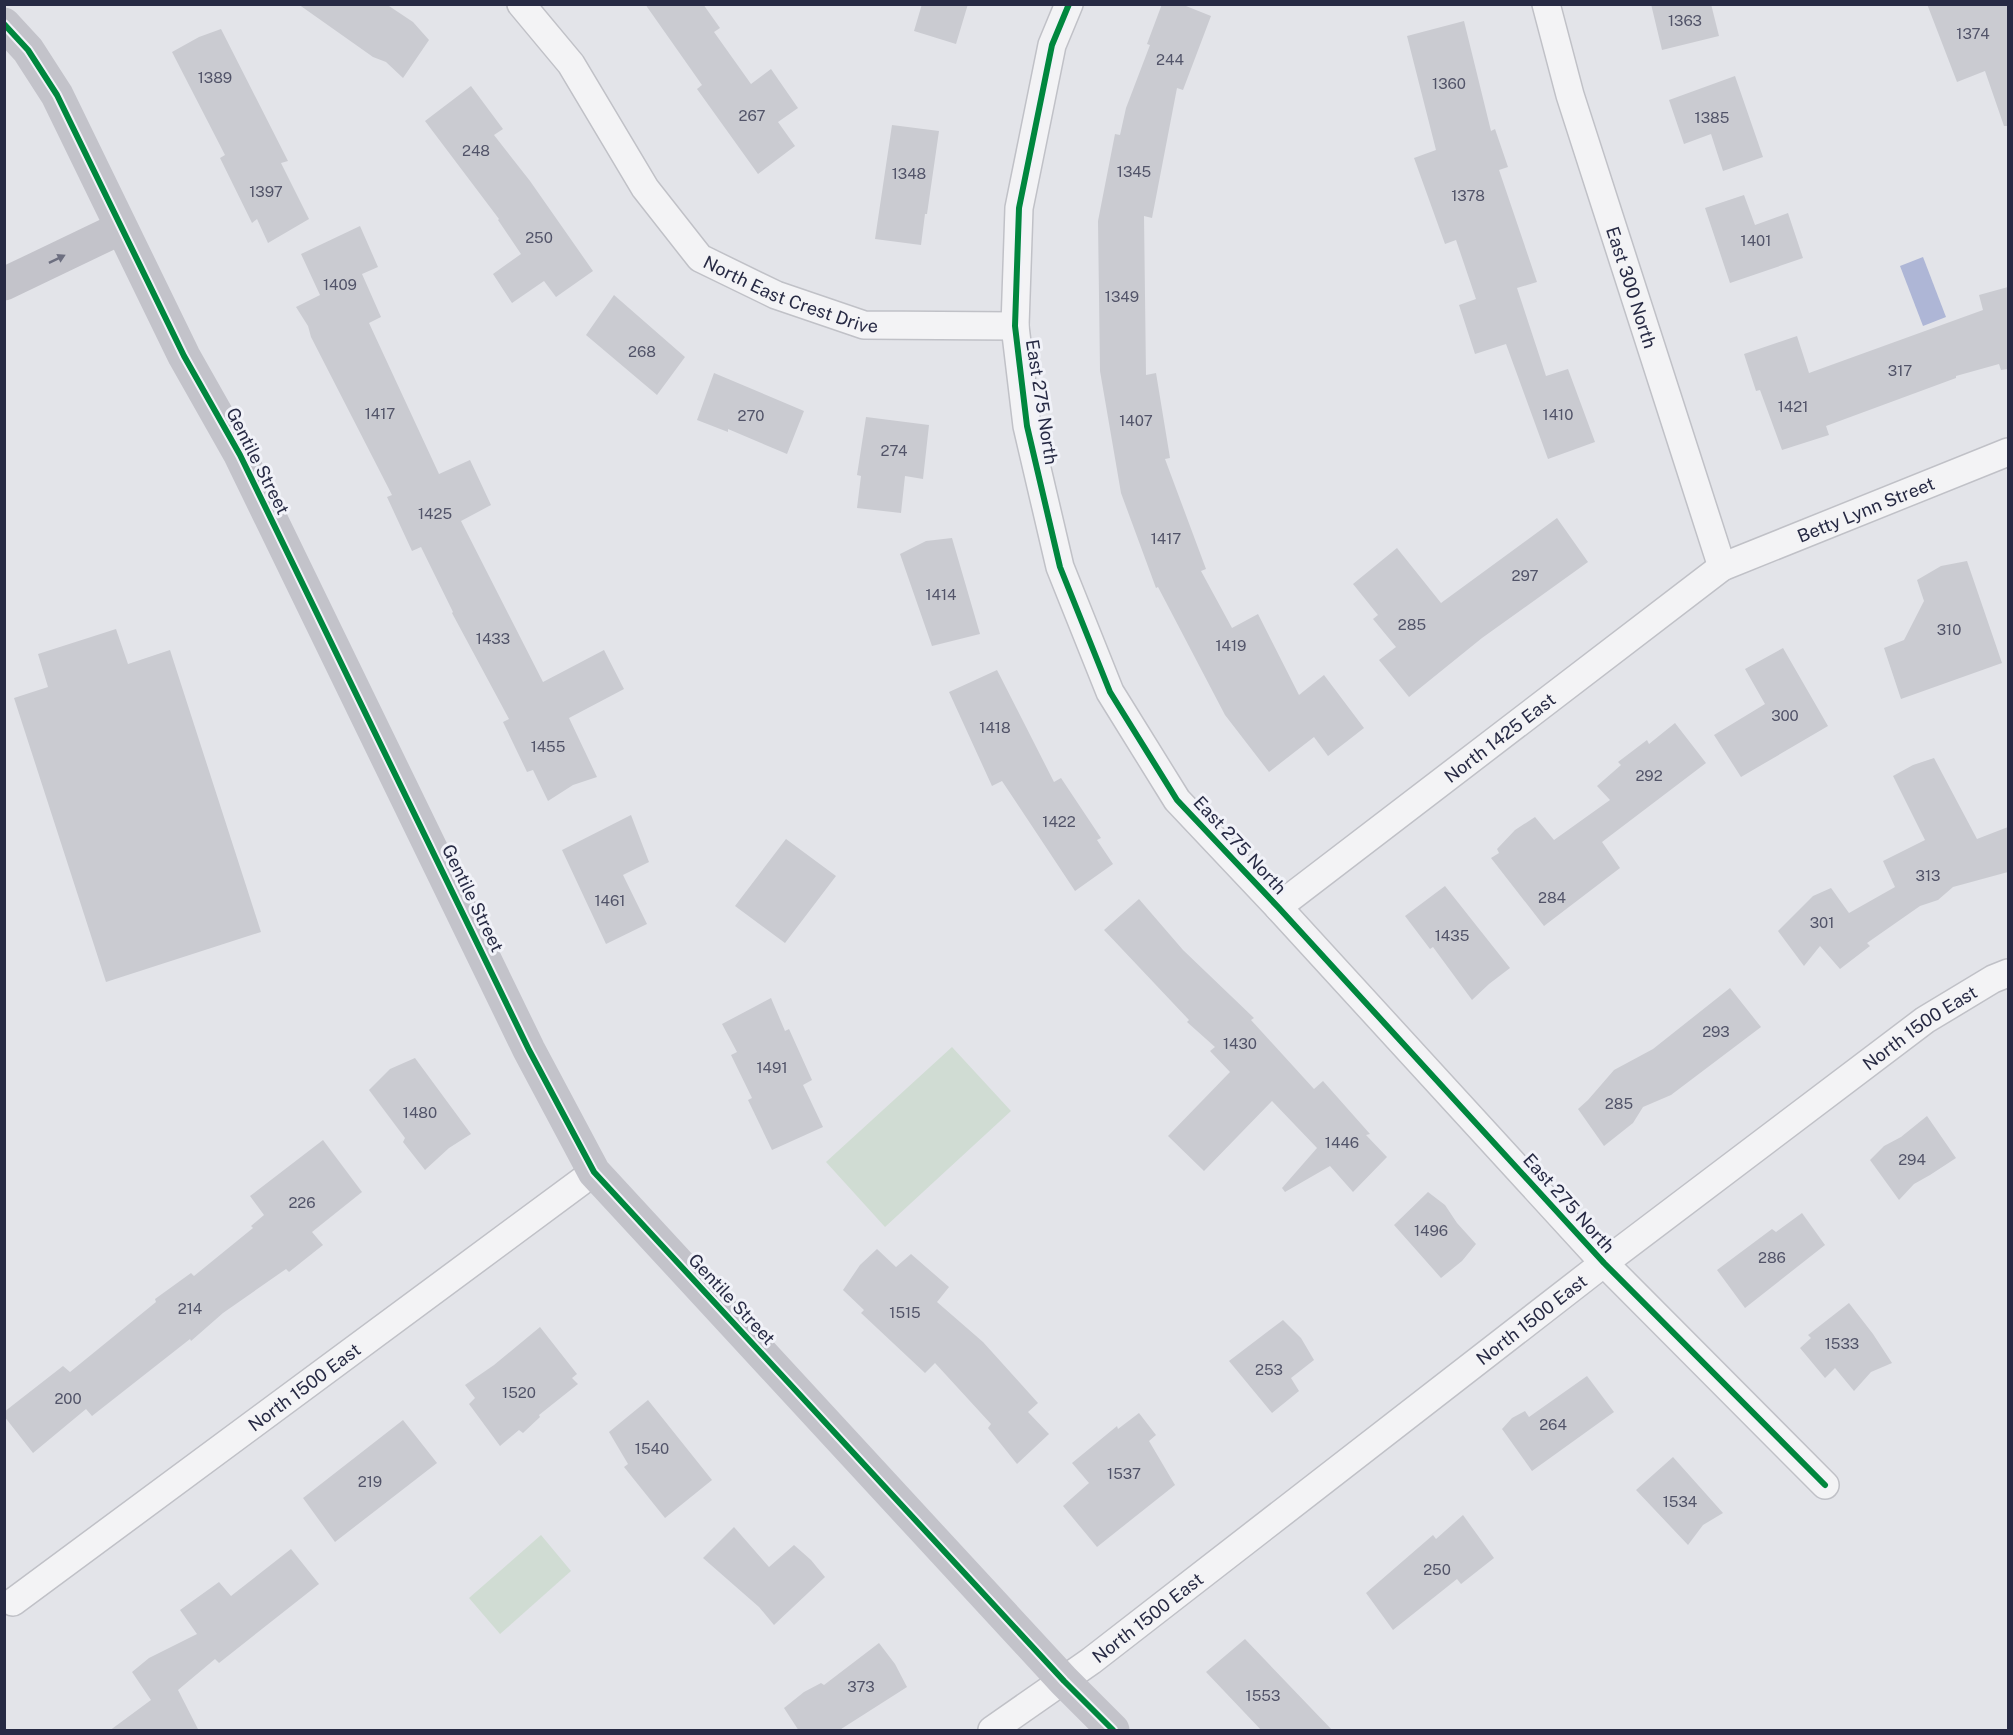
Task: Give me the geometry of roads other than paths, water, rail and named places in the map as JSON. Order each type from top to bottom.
[{"type":"street","name":"North East Crest Drive","points":[[521,4],[571,64],[645,188],[700,258],[776,295],[864,325],[1014,326]]},
{"type":"street","name":"East 275 North","points":[[1069,4],[1052,45],[1019,208],[1014,326],[1027,426],[1060,567],[1110,692],[1177,800],[1604,1263],[1825,1485]]},
{"type":"street","name":"East 300 North","points":[[1546,4],[1570,95],[1722,567]]},
{"type":"street","name":"Gentile Street","points":[[4,24],[28,50],[57,95],[184,356],[240,455],[529,1050],[594,1172],[1113,1731]]},
{"type":"street","points":[[4,284],[122,228]]},
{"type":"street","name":"Betty Lynn Street","points":[[1722,567],[2008,452]]},
{"type":"street","name":"North 1425 East","points":[[1278,907],[1722,567]]},
{"type":"street","name":"North 1500 East","points":[[992,1731],[1064,1680],[1604,1263],[1925,1020],[1993,979],[2008,973]]},
{"type":"street","name":"North 1500 East","points":[[13,1602],[594,1172]]},
{"type":"water","points":[[1923,257],[1946,317],[1923,326],[1900,266]]}]
